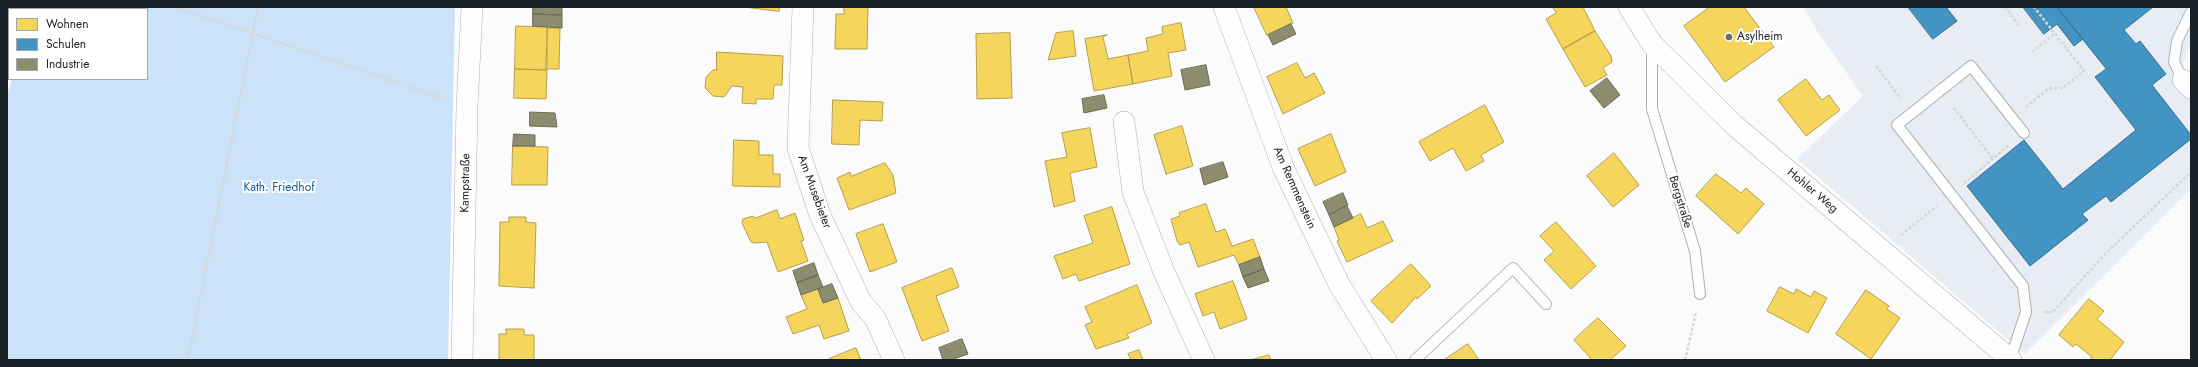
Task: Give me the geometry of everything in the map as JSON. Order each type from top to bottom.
[{"type":"street","name":"Kampstraße","points":[[462,360],[467,107],[472,7]]},
{"type":"street","name":"Am Musebieter","points":[[803,7],[798,148],[820,215],[861,302],[875,318],[894,360]]},
{"type":"street","name":"Am Remmenstein","points":[[1224,7],[1283,167],[1339,284],[1386,360]]},
{"type":"street","name":"Hohler Weg","points":[[1629,7],[1652,44],[1734,126],[2010,360]]},
{"type":"street","points":[[1124,122],[1133,192],[1164,272],[1204,360]]},
{"type":"lane","points":[[2187,84],[2174,62],[2177,41],[2191,12]]},
{"type":"lane","name":"Bergstraße","points":[[1652,44],[1652,109],[1695,251],[1700,294]]},
{"type":"lane","points":[[2010,360],[2026,312],[2022,286],[1897,125],[1971,66],[2024,133]]},
{"type":"lane","points":[[1414,360],[1513,268],[1546,304]]},
{"type":"path","points":[[176,7],[467,107]]},
{"type":"path","points":[[188,360],[258,7]]},
{"type":"path","points":[[2004,7],[2020,27]]},
{"type":"path","points":[[2012,119],[2049,88],[2063,88],[2084,71],[2034,7]]},
{"type":"path","points":[[2032,52],[2054,34]]},
{"type":"path","points":[[1876,66],[1911,114]]},
{"type":"path","points":[[1886,254],[1899,236],[1993,159],[1954,108]]},
{"type":"path","points":[[2053,312],[2103,256],[2191,172]]},
{"type":"path","points":[[1685,360],[1700,294]]},
{"type":"shaded area","points":[[1804,7],[2191,7],[2191,43],[2177,79],[2191,95],[2191,189],[2025,354],[1797,159],[1863,96],[1817,31]]},
{"type":"green space","name":"Kath. Friedhof","points":[[455,7],[448,360],[7,360],[7,95],[12,80],[148,80],[148,8],[34,8]]},
{"type":"building: Wohnen","points":[[744,7],[780,7],[779,11]]},
{"type":"building: Wohnen","points":[[844,7],[868,7],[867,49],[835,49],[836,14],[844,14]]},
{"type":"building: Wohnen","points":[[1254,7],[1286,7],[1293,23],[1267,35]]},
{"type":"building: Wohnen","points":[[1553,7],[1583,7],[1595,31],[1563,49],[1546,19],[1556,13]]},
{"type":"building: Wohnen","name":"Asylheim","points":[[1710,7],[1744,7],[1774,47],[1725,82],[1684,26]]},
{"type":"building: Wohnen","points":[[1181,23],[1186,50],[1168,53],[1172,76],[1133,84],[1128,55],[1148,51],[1146,38],[1163,34],[1162,27]]},
{"type":"building: Wohnen","points":[[516,26],[547,27],[547,70],[515,69]]},
{"type":"building: Wohnen","points":[[548,28],[560,28],[559,69],[546,69]]},
{"type":"building: Wohnen","points":[[1073,31],[1076,56],[1048,60],[1056,33]]},
{"type":"building: Wohnen","points":[[1595,31],[1611,56],[1612,62],[1603,68],[1607,75],[1585,87],[1563,49]]},
{"type":"building: Wohnen","points":[[1010,33],[1012,98],[977,99],[976,34]]},
{"type":"building: Wohnen","points":[[1107,35],[1103,37],[1108,59],[1128,55],[1133,84],[1094,91],[1085,39]]},
{"type":"building: Wohnen","points":[[717,52],[783,56],[782,85],[774,85],[773,99],[756,99],[756,104],[742,103],[743,87],[732,86],[724,97],[713,96],[705,88],[706,77],[713,70],[716,70]]},
{"type":"building: Wohnen","points":[[1297,63],[1305,78],[1314,73],[1325,93],[1283,114],[1267,77]]},
{"type":"building: Wohnen","points":[[515,69],[547,70],[546,99],[514,98]]},
{"type":"building: Wohnen","points":[[1806,79],[1822,100],[1829,95],[1840,110],[1806,136],[1778,100]]},
{"type":"building: Wohnen","points":[[833,100],[883,102],[882,121],[860,120],[859,145],[832,144]]},
{"type":"building: Wohnen","points":[[1485,105],[1504,142],[1481,155],[1484,161],[1466,171],[1453,148],[1430,161],[1419,142]]},
{"type":"building: Wohnen","points":[[1182,126],[1193,166],[1166,174],[1154,135]]},
{"type":"building: Wohnen","points":[[1090,128],[1097,167],[1070,173],[1075,201],[1054,207],[1045,161],[1067,157],[1062,133]]},
{"type":"building: Wohnen","points":[[1331,134],[1346,172],[1315,186],[1298,149]]},
{"type":"building: Wohnen","points":[[734,140],[759,141],[759,155],[773,155],[773,174],[780,174],[780,187],[733,186]]},
{"type":"building: Wohnen","points":[[513,146],[548,147],[547,185],[512,185]]},
{"type":"building: Wohnen","points":[[1614,153],[1639,185],[1613,207],[1587,176]]},
{"type":"building: Wohnen","points":[[885,163],[893,175],[896,193],[849,210],[837,178],[850,172],[851,176]]},
{"type":"building: Wohnen","points":[[1716,174],[1741,193],[1746,188],[1764,204],[1738,234],[1696,196]]},
{"type":"building: Wohnen","points":[[1206,204],[1216,232],[1225,229],[1232,246],[1253,239],[1260,257],[1239,265],[1234,255],[1198,267],[1189,242],[1180,245],[1177,241],[1171,219],[1180,216],[1179,213]]},
{"type":"building: Wohnen","points":[[1112,207],[1130,264],[1079,281],[1076,274],[1063,279],[1054,256],[1093,243],[1084,216]]},
{"type":"building: Wohnen","points":[[777,210],[780,219],[795,213],[804,240],[801,241],[808,261],[778,272],[767,242],[751,242],[742,223],[743,219],[753,216],[755,218]]},
{"type":"building: Wohnen","points":[[1361,214],[1367,228],[1383,221],[1393,241],[1347,262],[1337,241],[1339,240],[1334,227]]},
{"type":"building: Wohnen","points":[[509,217],[526,217],[526,222],[536,223],[534,288],[499,286],[500,222],[509,222]]},
{"type":"building: Wohnen","points":[[1556,222],[1596,266],[1571,289],[1544,260],[1554,251],[1540,236]]},
{"type":"building: Wohnen","points":[[883,224],[897,262],[870,272],[856,234]]},
{"type":"building: Wohnen","points":[[1411,264],[1431,286],[1417,299],[1416,297],[1392,323],[1371,301]]},
{"type":"building: Wohnen","points":[[952,268],[959,287],[936,296],[949,331],[922,341],[902,288]]},
{"type":"building: Wohnen","points":[[1233,281],[1247,319],[1220,329],[1214,312],[1203,316],[1195,294]]},
{"type":"building: Wohnen","points":[[1137,285],[1152,323],[1127,334],[1129,338],[1096,349],[1085,325],[1092,322],[1085,307]]},
{"type":"building: Wohnen","points":[[1780,287],[1794,294],[1796,289],[1811,297],[1814,291],[1827,298],[1808,333],[1767,311]]},
{"type":"building: Wohnen","points":[[818,289],[823,303],[838,298],[849,331],[824,339],[819,325],[793,334],[786,317],[807,309],[801,295]]},
{"type":"building: Wohnen","points":[[1866,290],[1889,306],[1887,309],[1900,318],[1871,359],[1836,334]]},
{"type":"building: Wohnen","points":[[2089,299],[2104,311],[2097,319],[2124,342],[2110,360],[2090,360],[2092,357],[2076,344],[2073,347],[2059,335]]},
{"type":"building: Wohnen","points":[[1598,318],[1626,346],[1610,360],[1592,360],[1574,340]]},
{"type":"building: Wohnen","points":[[506,329],[524,329],[524,335],[534,335],[534,360],[499,360],[499,334],[506,334]]},
{"type":"building: Wohnen","points":[[1468,344],[1479,360],[1444,360]]},
{"type":"building: Wohnen","points":[[856,348],[861,360],[829,359]]},
{"type":"building: Wohnen","points":[[1139,350],[1143,360],[1131,360],[1128,354]]},
{"type":"building: Wohnen","points":[[1269,355],[1271,360],[1251,360]]},
{"type":"building: Schulen","points":[[1908,7],[1946,7],[1957,21],[1933,39]]},
{"type":"building: Schulen","points":[[2023,7],[2057,7],[2083,39],[2074,46],[2057,24],[2044,34]]},
{"type":"building: Schulen","points":[[2057,7],[2153,7],[2124,30],[2136,44],[2140,41],[2166,74],[2152,85],[2191,135],[2191,139],[2111,202],[2106,196],[2082,214],[2088,220],[2030,266],[1967,186],[2024,140],[2063,189],[2136,130],[2095,77],[2106,69]]},
{"type":"building: Industrie","points":[[533,7],[562,7],[562,15],[533,14]]},
{"type":"building: Industrie","points":[[533,14],[562,15],[562,28],[533,26]]},
{"type":"building: Industrie","points":[[1291,24],[1296,34],[1273,45],[1268,35]]},
{"type":"building: Industrie","points":[[1206,65],[1210,85],[1185,90],[1181,70]]},
{"type":"building: Industrie","points":[[1607,78],[1620,95],[1604,108],[1590,91]]},
{"type":"building: Industrie","points":[[1104,95],[1107,108],[1084,113],[1082,99]]},
{"type":"building: Industrie","points":[[530,112],[555,113],[557,127],[530,126]]},
{"type":"building: Industrie","points":[[514,134],[535,135],[535,146],[513,146]]},
{"type":"building: Industrie","points":[[1223,162],[1228,177],[1204,185],[1200,169]]},
{"type":"building: Industrie","points":[[1343,193],[1348,205],[1329,215],[1323,202]]},
{"type":"building: Industrie","points":[[1347,206],[1353,218],[1334,227],[1329,215]]},
{"type":"building: Industrie","points":[[1260,257],[1264,269],[1243,277],[1239,265]]},
{"type":"building: Industrie","points":[[814,263],[818,275],[797,283],[793,271]]},
{"type":"building: Industrie","points":[[1264,269],[1269,281],[1248,288],[1243,277]]},
{"type":"building: Industrie","points":[[818,275],[823,287],[801,295],[797,283]]},
{"type":"building: Industrie","points":[[832,284],[838,298],[823,303],[818,289]]},
{"type":"building: Industrie","points":[[962,339],[968,354],[951,360],[943,360],[939,348]]},
{"type":"place","name":"Asylheim","points":[[1729,37]]}]
